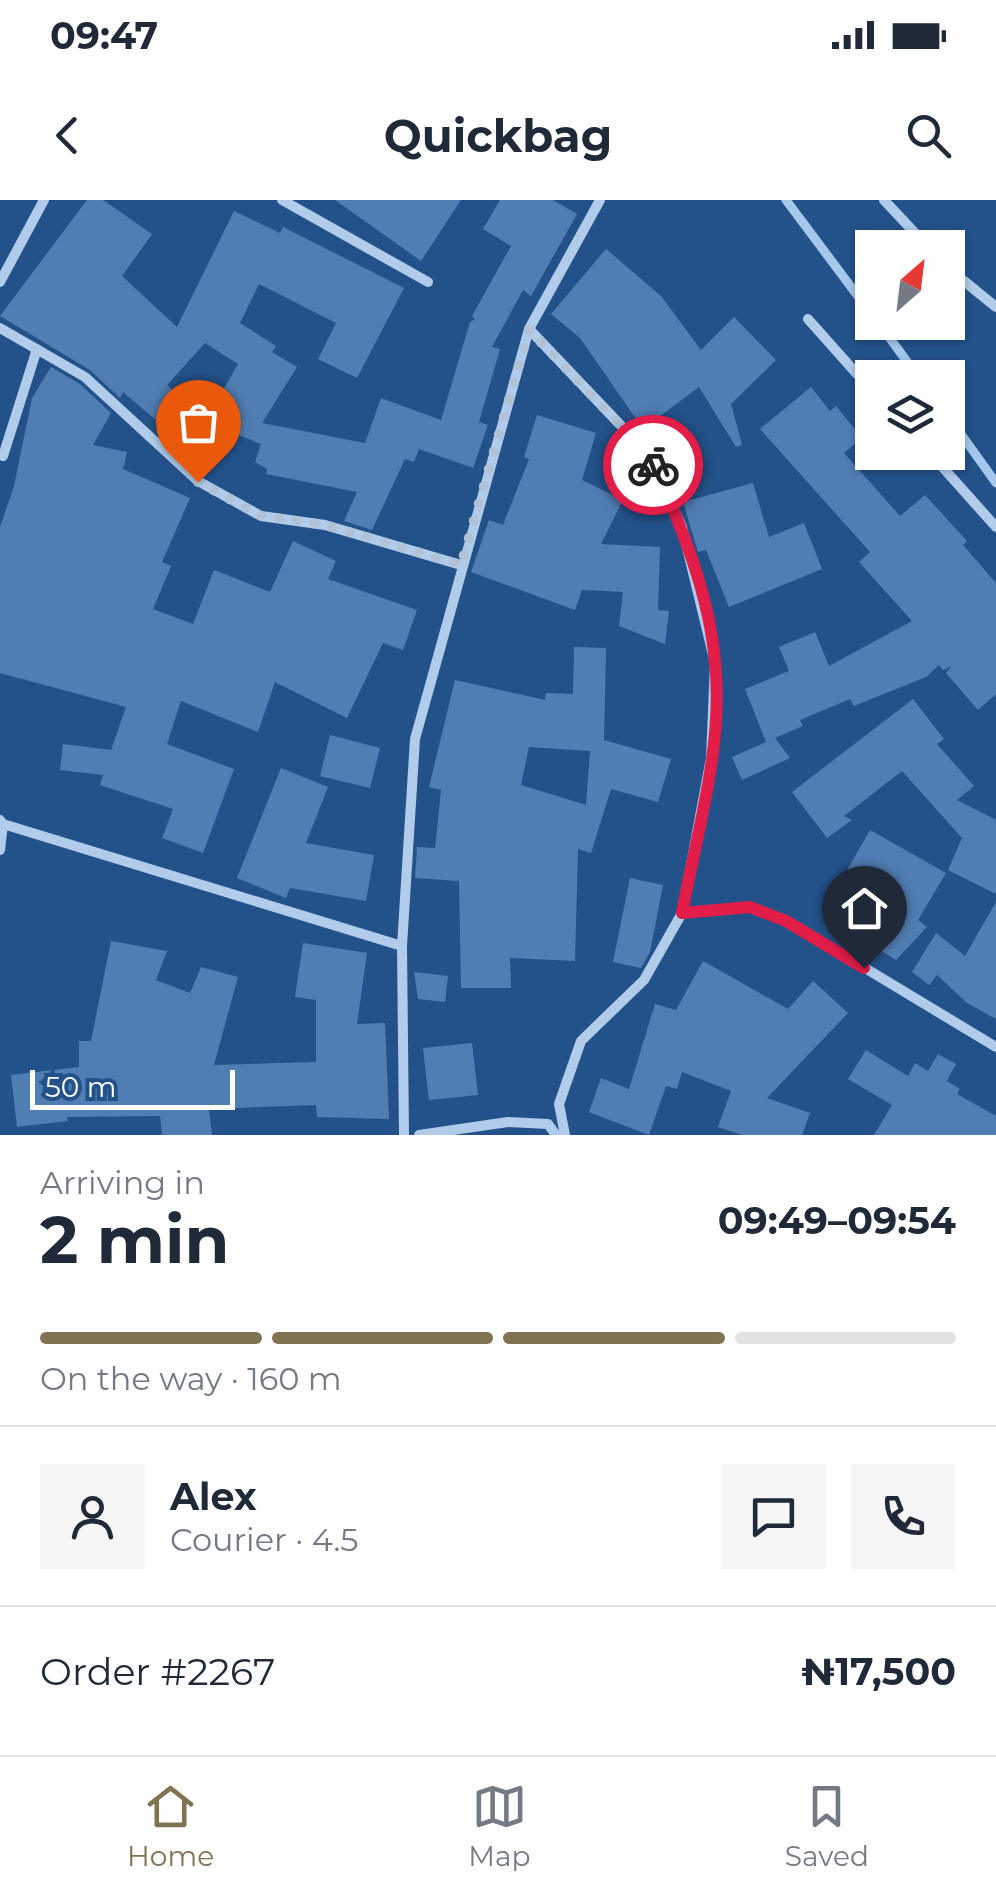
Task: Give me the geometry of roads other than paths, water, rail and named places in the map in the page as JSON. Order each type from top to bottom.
[{"type":"street","points":[[0,282],[44,200]]},
{"type":"street","points":[[282,200],[428,282]]},
{"type":"street","points":[[404,1135],[402,946],[415,738],[529,330],[600,200]]},
{"type":"street","points":[[884,200],[912,230]]},
{"type":"street","points":[[965,281],[996,306]]},
{"type":"street","points":[[808,319],[855,372]]},
{"type":"street","points":[[0,328],[85,377],[198,482],[261,516],[325,525],[461,565]]},
{"type":"street","points":[[529,330],[648,454],[682,528],[716,663],[711,758],[682,913],[644,980],[582,1041],[559,1104],[564,1135]]},
{"type":"street","points":[[1,456],[37,349]]},
{"type":"street","points":[[944,470],[996,527]]},
{"type":"street","points":[[0,850],[1,822],[402,946]]},
{"type":"street","points":[[682,913],[750,907],[786,921],[996,1047]]},
{"type":"street","points":[[419,1135],[528,1121],[548,1124],[556,1135]]},
{"type":"waterway","points":[[786,200],[855,292]]},
{"type":"waterway","points":[[891,340],[906,360]]},
{"type":"waterway","points":[[965,440],[996,483]]}]
